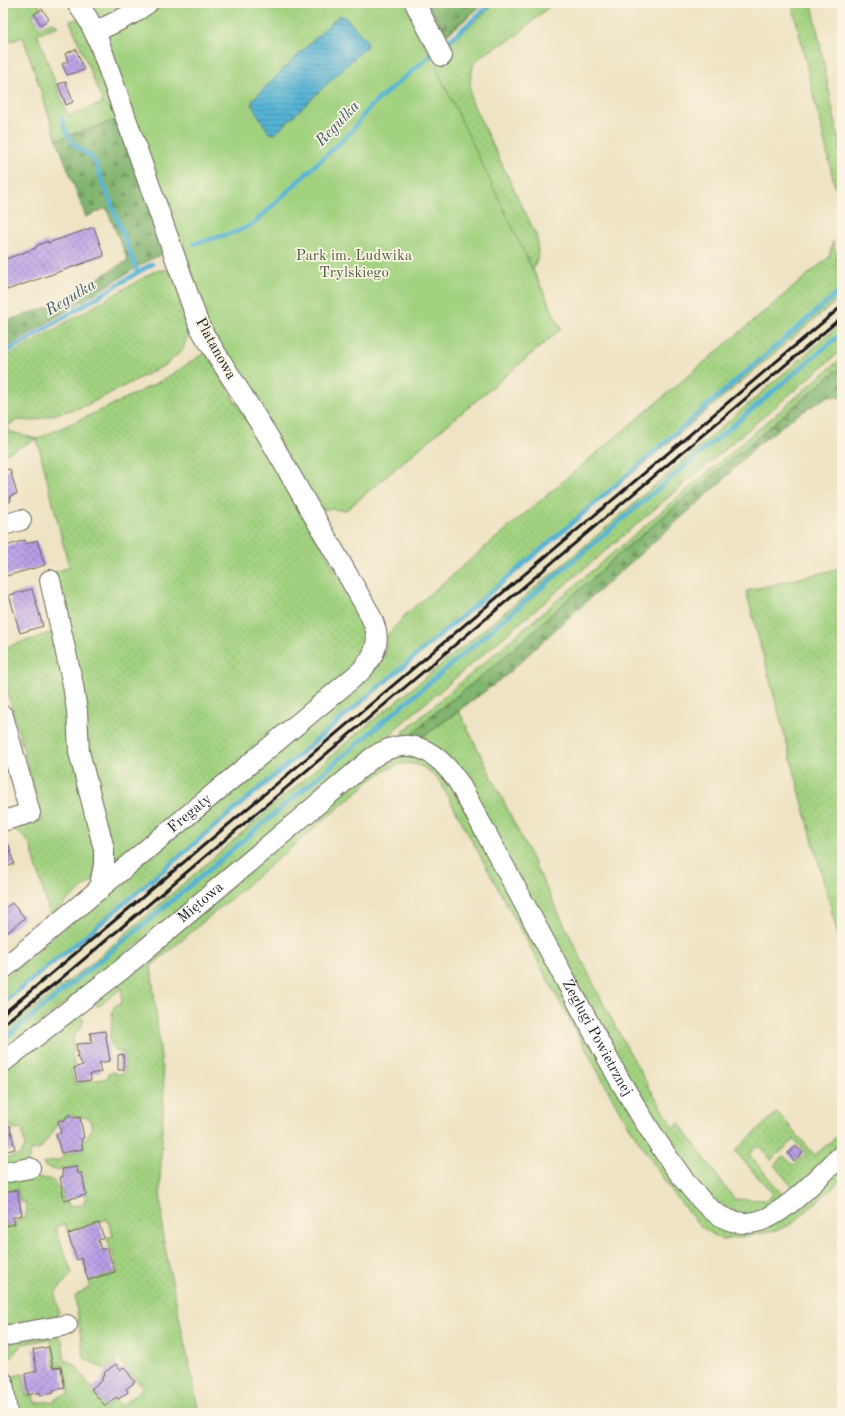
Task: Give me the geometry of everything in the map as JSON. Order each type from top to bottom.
[{"type":"street","name":"Platanowa","points":[[77,3],[95,32],[200,328],[268,436],[366,606],[378,639],[374,655]]},
{"type":"street","points":[[95,32],[132,14],[148,3]]},
{"type":"street","points":[[415,3],[438,49]]},
{"type":"street","points":[[50,580],[73,684],[77,711],[79,752],[104,849],[104,865],[99,890]]},
{"type":"street","name":"Fregaty","points":[[3,969],[360,672],[374,655]]},
{"type":"street","points":[[3,716],[30,813],[3,821]]},
{"type":"street","name":"Miętowa","points":[[3,1062],[121,970],[372,758],[388,749],[399,746]]},
{"type":"street","name":"Żeglugi Powietrznej","points":[[399,746],[415,747],[432,754],[442,761],[460,783],[619,1079],[646,1124],[675,1166],[697,1195],[710,1208],[721,1217],[742,1224],[753,1223],[765,1219],[784,1208],[842,1155]]},
{"type":"street","points":[[3,1173],[30,1168]]},
{"type":"street","points":[[3,1336],[67,1325]]},
{"type":"street","points":[[3,1382],[7,1413]]},
{"type":"green space","points":[[3,3],[37,3],[41,8],[32,15],[40,28],[51,22],[58,26],[37,34],[68,116],[103,103],[70,21],[80,18],[119,119],[57,140],[23,37],[3,44]]},
{"type":"green space","name":"Park im. Ludwika Trylskiego","points":[[83,3],[405,3],[561,329],[346,510],[320,509],[208,331]]},
{"type":"green space","points":[[421,3],[426,3],[447,33],[482,3],[485,3],[440,41]]},
{"type":"green space","points":[[426,3],[482,3],[447,33]]},
{"type":"green space","points":[[496,3],[553,3],[515,37],[484,54],[474,63],[470,81],[471,100],[537,237],[538,256],[533,270],[561,329],[346,510],[430,58],[435,67],[439,63],[444,48]]},
{"type":"green space","points":[[792,3],[812,3],[842,157],[842,187],[835,187]]},
{"type":"green space","points":[[119,119],[162,243],[159,245],[162,254],[149,260],[3,350],[3,322],[54,305],[128,260],[106,208],[86,217],[57,140]]},
{"type":"green space","points":[[833,241],[842,281],[842,296],[86,938],[3,1005],[3,979],[358,683],[380,662],[385,654],[386,637],[406,614],[829,257]]},
{"type":"green space","points":[[171,269],[184,297],[189,330],[183,349],[167,364],[85,406],[32,421],[17,420],[7,426],[11,432],[37,439],[3,455],[3,359],[155,271]]},
{"type":"green space","points":[[842,323],[842,350],[395,729],[389,741],[3,1053],[3,1032],[87,967],[354,736],[565,563]]},
{"type":"green space","points":[[206,352],[364,618],[369,638],[363,658],[121,864],[120,857],[110,865],[53,573],[69,567],[37,439],[163,380]]},
{"type":"green space","points":[[842,358],[842,366],[619,554],[493,667],[427,719],[411,735],[424,736],[459,711],[606,1009],[647,1084],[674,1127],[679,1123],[734,1199],[767,1200],[773,1194],[735,1151],[777,1112],[815,1155],[842,1132],[842,1147],[795,1190],[774,1165],[784,1156],[793,1165],[806,1154],[794,1140],[771,1160],[759,1146],[749,1154],[785,1198],[752,1217],[715,1205],[658,1131],[462,774],[402,737],[404,731]]},
{"type":"green space","points":[[842,366],[842,398],[828,396],[788,421],[755,447],[720,483],[503,678],[424,736],[411,735],[427,719],[493,667],[619,554]]},
{"type":"green space","points":[[842,568],[842,950],[746,591]]},
{"type":"green space","points":[[57,631],[95,827],[95,878],[50,915],[30,843],[14,829],[43,820],[3,676],[3,648]]},
{"type":"green space","points":[[393,756],[418,756],[447,778],[634,1115],[740,1230],[842,1163],[842,1179],[793,1223],[776,1231],[722,1240],[700,1226],[674,1195],[620,1112],[440,782],[423,767],[414,764],[397,765],[388,769],[369,782],[151,966],[164,1085],[160,1186],[163,1238],[199,1413],[13,1413],[8,1377],[23,1374],[27,1396],[33,1395],[35,1403],[55,1401],[55,1398],[69,1394],[63,1365],[55,1367],[50,1339],[22,1344],[10,1359],[8,1348],[13,1341],[57,1335],[62,1340],[65,1360],[75,1365],[105,1407],[115,1399],[121,1406],[143,1388],[119,1359],[106,1370],[84,1358],[75,1296],[90,1287],[89,1281],[118,1272],[107,1238],[113,1236],[107,1219],[68,1232],[65,1224],[55,1227],[72,1273],[55,1293],[59,1312],[53,1320],[10,1327],[3,1322],[3,1220],[5,1219],[6,1227],[15,1225],[16,1221],[25,1217],[27,1211],[25,1202],[20,1202],[17,1189],[3,1192],[3,1176],[31,1172],[37,1178],[53,1181],[59,1189],[61,1189],[65,1203],[68,1202],[69,1207],[85,1204],[84,1199],[87,1199],[82,1173],[79,1173],[78,1166],[55,1170],[44,1166],[43,1163],[63,1159],[62,1155],[83,1150],[82,1140],[86,1139],[92,1128],[89,1118],[67,1115],[64,1119],[57,1120],[57,1124],[53,1132],[41,1149],[31,1151],[27,1164],[3,1168],[3,1155],[4,1159],[20,1155],[25,1147],[22,1129],[12,1130],[12,1125],[6,1125],[3,1112],[3,1070],[76,1014],[83,1019],[83,1024],[73,1038],[74,1053],[72,1055],[75,1067],[71,1069],[74,1084],[108,1078],[108,1074],[114,1072],[116,1074],[124,1074],[124,1053],[116,1051],[110,1042],[113,1017],[112,1012],[115,1006],[122,1003],[122,988],[97,1007],[96,1000],[360,776]]},
{"type":"water","points":[[341,15],[346,18],[367,41],[367,46],[275,134],[269,133],[252,105],[253,99],[334,20]]},
{"type":"building","points":[[42,9],[49,19],[41,25],[34,14]]},
{"type":"building","points":[[76,49],[84,70],[67,75],[62,64],[68,61],[65,54]]},
{"type":"building","points":[[66,82],[73,102],[66,105],[58,84]]},
{"type":"building","points":[[94,227],[104,256],[7,290],[3,280],[3,260],[36,248],[36,246],[48,241],[48,243]]},
{"type":"building","points":[[10,469],[17,494],[10,496],[11,501],[3,505],[3,471]]},
{"type":"building","points":[[25,540],[26,544],[37,540],[45,565],[3,577],[3,547]]},
{"type":"building","points":[[32,589],[43,626],[20,633],[9,595]]},
{"type":"building","points":[[9,845],[14,864],[5,867],[7,876],[3,877],[3,847]]},
{"type":"building","points":[[12,903],[25,918],[3,936],[3,908],[4,909]]},
{"type":"building","points":[[105,1031],[110,1061],[99,1063],[101,1072],[90,1074],[91,1080],[77,1082],[74,1068],[83,1065],[76,1056],[78,1055],[76,1044],[92,1043],[90,1033]]},
{"type":"building","points":[[123,1054],[124,1070],[118,1070],[118,1055]]},
{"type":"building","points":[[70,1115],[74,1118],[80,1117],[84,1138],[81,1139],[83,1149],[61,1153],[56,1134],[61,1133],[58,1121],[65,1120],[67,1116]]},
{"type":"building","points":[[4,1121],[5,1127],[10,1126],[15,1149],[3,1152]]},
{"type":"building","points":[[796,1146],[803,1153],[794,1161],[788,1153]]},
{"type":"building","points":[[77,1167],[78,1174],[82,1173],[86,1195],[64,1200],[60,1177],[63,1177],[62,1169]]},
{"type":"building","points":[[17,1190],[22,1215],[13,1217],[15,1224],[6,1226],[5,1219],[3,1219],[3,1193]]},
{"type":"building","points":[[99,1223],[104,1238],[98,1240],[101,1250],[107,1248],[115,1272],[88,1280],[81,1258],[77,1260],[68,1234]]},
{"type":"building","points":[[49,1347],[53,1368],[61,1367],[65,1388],[53,1390],[54,1393],[41,1395],[40,1392],[28,1395],[25,1374],[37,1371],[33,1350]]},
{"type":"building","points":[[116,1364],[120,1370],[124,1367],[135,1382],[126,1389],[128,1392],[118,1399],[116,1397],[105,1406],[91,1389],[103,1380],[101,1378],[105,1375],[104,1373]]},
{"type":"waterway","name":"Regułka","points":[[443,46],[492,3]]},
{"type":"waterway","name":"Regułka","points":[[194,244],[232,233],[254,223],[352,131],[368,109],[435,52]]},
{"type":"waterway","points":[[62,118],[72,142],[78,148],[90,155],[95,162],[138,273]]},
{"type":"waterway","name":"Regułka","points":[[3,354],[152,264]]},
{"type":"waterway","points":[[3,1003],[94,929],[579,517],[842,289]]},
{"type":"waterway","points":[[3,1040],[147,922],[842,333]]},
{"type":"railway","points":[[3,1014],[842,306]]},
{"type":"railway","points":[[3,1024],[57,982],[842,317]]}]
